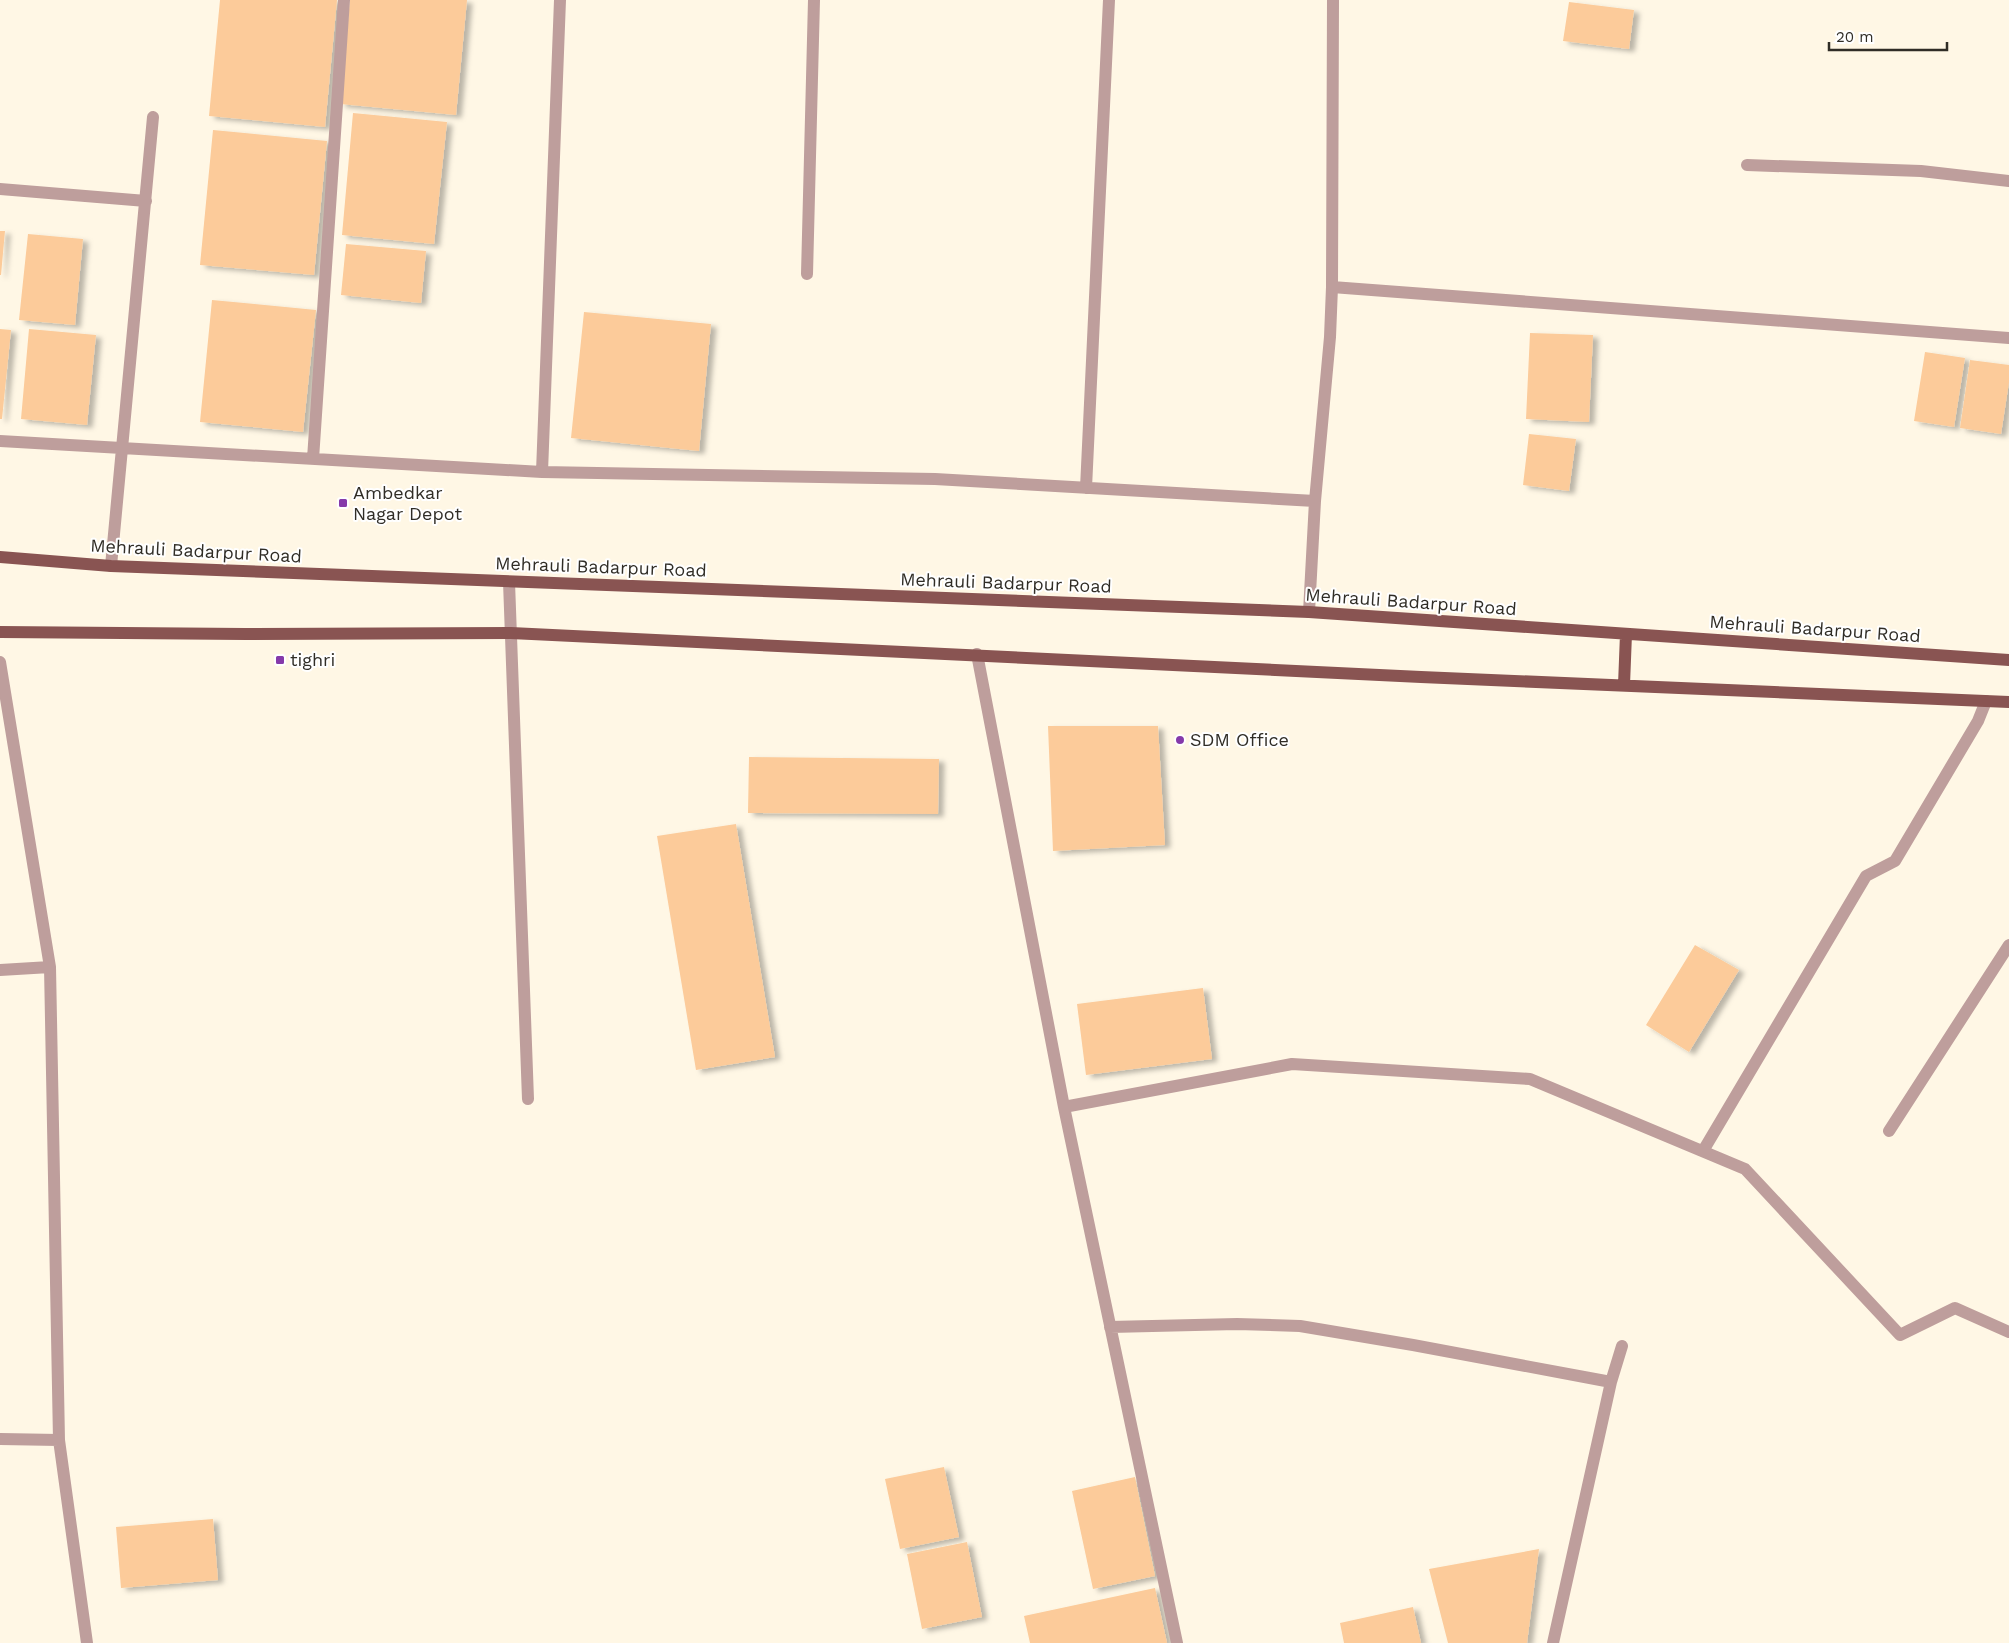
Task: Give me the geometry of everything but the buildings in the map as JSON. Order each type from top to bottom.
[{"type":"main road","name":"Mehrauli Badarpur Road","points":[[0,557],[111,566],[1308,612],[2009,660]]},
{"type":"main road","points":[[0,632],[511,633],[2009,702]]},
{"type":"main road","points":[[1624,685],[1626,634]]},
{"type":"street","points":[[313,459],[344,0]]},
{"type":"street","points":[[542,472],[560,0]]},
{"type":"street","points":[[807,274],[814,0]]},
{"type":"street","points":[[1086,488],[1109,0]]},
{"type":"street","points":[[1308,612],[1315,501],[1330,338],[1332,287],[1333,0]]},
{"type":"street","points":[[111,566],[154,118]]},
{"type":"street","points":[[1747,165],[1921,171],[2009,181]]},
{"type":"street","points":[[0,189],[146,201]]},
{"type":"street","points":[[1332,287],[2009,338]]},
{"type":"street","points":[[0,442],[542,472],[935,479],[1315,501]]},
{"type":"street","points":[[509,582],[528,1099]]},
{"type":"street","points":[[976,654],[1064,1107],[1177,1643]]},
{"type":"street","points":[[0,662],[50,967],[58,1440],[86,1643]]},
{"type":"street","points":[[1703,1151],[1866,876],[1895,861],[1978,721],[1986,701]]},
{"type":"street","points":[[1889,1131],[2009,945]]},
{"type":"street","points":[[0,970],[50,967]]},
{"type":"street","points":[[1064,1107],[1292,1064],[1530,1079],[1745,1169],[1900,1335],[1955,1308],[2009,1332]]},
{"type":"street","points":[[1110,1328],[1237,1324],[1300,1326],[1612,1382]]},
{"type":"street","points":[[1553,1643],[1612,1382],[1622,1346]]},
{"type":"street","points":[[0,1439],[58,1440]]},
{"type":"place","name":"Ambedkar Nagar Depot","points":[[343,503]]},
{"type":"place","name":"tighri","points":[[280,660]]},
{"type":"place","name":"SDM Office","points":[[1180,740]]}]
